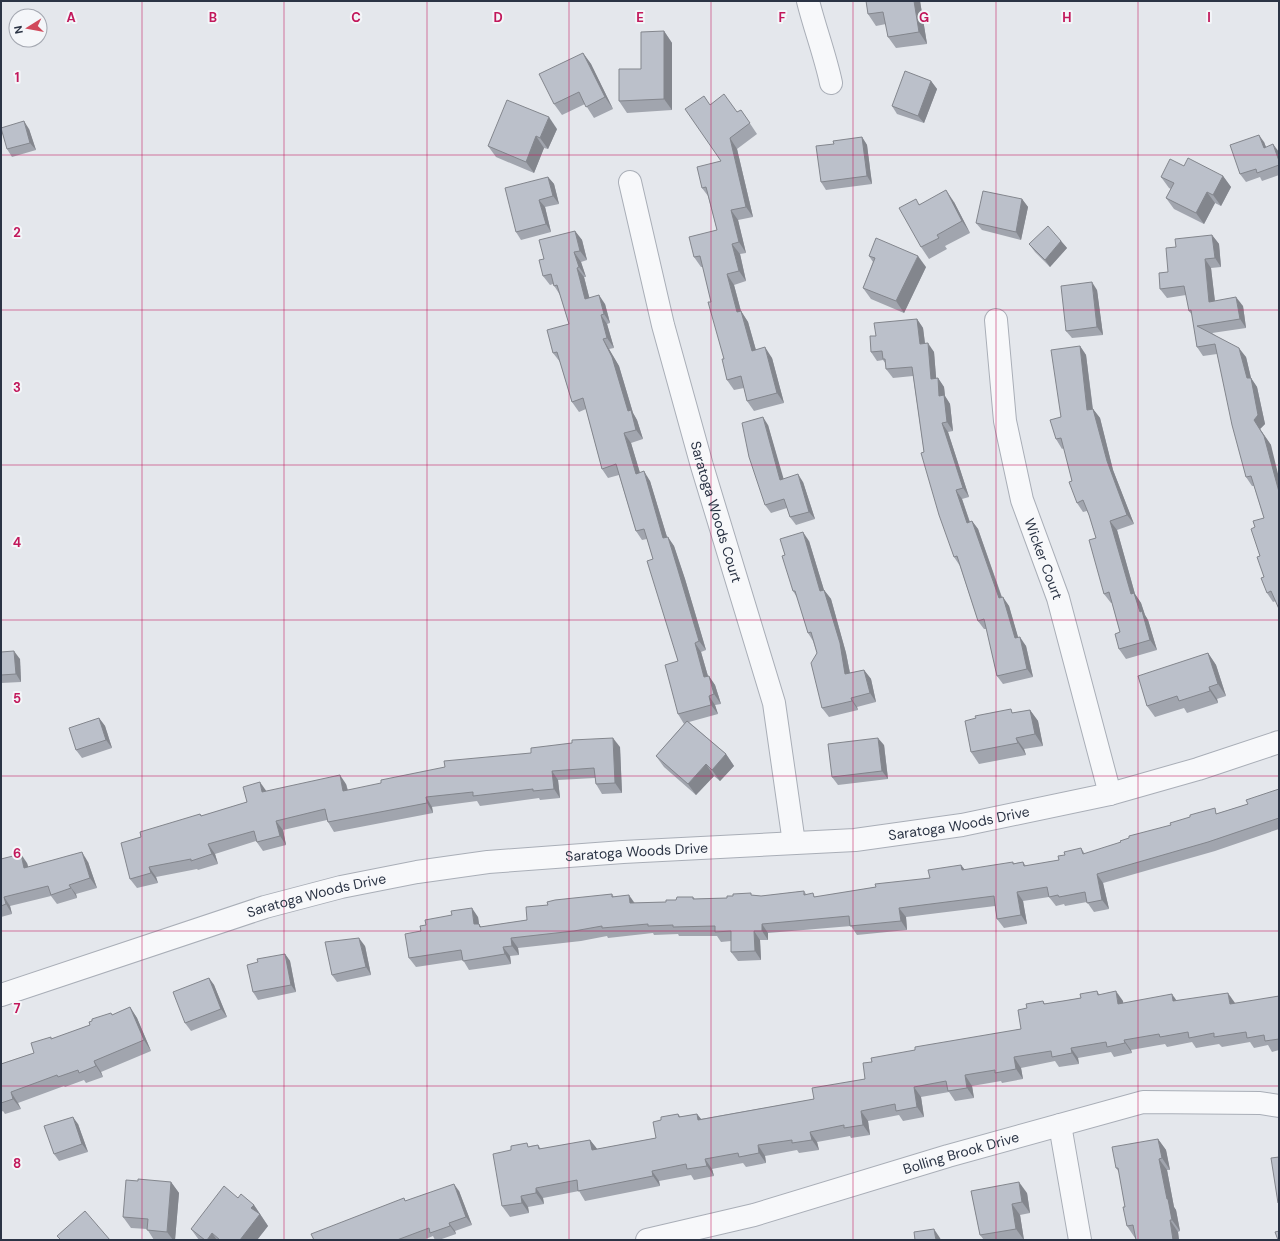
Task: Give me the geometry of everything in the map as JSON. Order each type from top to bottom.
[{"type":"street","points":[[808,1],[825,55],[831,83]]},
{"type":"street","name":"Saratoga Woods Court","points":[[630,182],[663,325],[702,466],[774,703],[794,843]]},
{"type":"street","name":"Wicker Court","points":[[996,320],[1005,421],[1022,500],[1058,598],[1110,794]]},
{"type":"street","name":"Saratoga Woods Drive","points":[[1,994],[265,907],[341,887],[417,872],[488,862],[623,852],[855,840],[962,825],[1110,794],[1198,769],[1279,742]]},
{"type":"street","name":"Bolling Brook Drive","points":[[647,1240],[754,1215],[940,1158],[1143,1102],[1260,1103],[1279,1106]]},
{"type":"street","points":[[1060,1125],[1080,1240]]},
{"type":"building","points":[[866,1],[914,1],[919,32],[888,37],[883,12],[868,14]]},
{"type":"building","points":[[664,31],[664,99],[619,101],[619,69],[641,69],[641,32]]},
{"type":"building","points":[[583,53],[605,97],[586,107],[579,92],[554,104],[539,74]]},
{"type":"building","points":[[905,71],[931,81],[918,116],[892,106]]},
{"type":"building","points":[[724,94],[737,112],[741,110],[750,123],[730,138],[746,207],[731,210],[739,242],[732,244],[739,271],[727,274],[737,312],[741,311],[752,351],[765,347],[777,393],[747,401],[741,376],[727,380],[722,359],[724,359],[708,302],[711,302],[700,256],[694,257],[689,237],[717,230],[706,187],[702,188],[697,167],[721,161],[685,109],[704,96],[710,105]]},
{"type":"building","points":[[507,100],[549,117],[540,138],[536,136],[526,162],[488,146]]},
{"type":"building","points":[[24,121],[30,143],[7,149],[1,128]]},
{"type":"building","points":[[1259,135],[1264,148],[1273,144],[1279,165],[1257,173],[1256,169],[1240,174],[1230,145]]},
{"type":"building","points":[[862,137],[867,176],[821,182],[816,146],[834,144],[833,141]]},
{"type":"building","points":[[1188,158],[1223,176],[1213,195],[1207,192],[1196,213],[1166,198],[1174,183],[1161,177],[1170,159],[1184,166]]},
{"type":"building","points":[[548,177],[553,196],[539,200],[546,224],[516,232],[505,188]]},
{"type":"building","points":[[946,190],[962,221],[937,235],[939,238],[921,247],[899,208],[916,199],[919,205]]},
{"type":"building","points":[[983,191],[1022,199],[1016,232],[976,223]]},
{"type":"building","points":[[1048,226],[1061,241],[1045,260],[1029,244]]},
{"type":"building","points":[[575,231],[580,251],[574,252],[579,267],[577,268],[585,299],[599,295],[604,314],[601,315],[607,338],[603,339],[612,357],[628,411],[631,410],[636,430],[624,433],[636,474],[644,471],[663,538],[668,537],[699,641],[695,643],[704,677],[709,676],[714,694],[709,696],[711,705],[678,714],[665,665],[678,661],[647,561],[653,559],[644,529],[636,531],[616,464],[602,469],[583,398],[572,402],[557,352],[553,353],[547,330],[569,324],[557,285],[554,286],[551,274],[543,276],[539,260],[544,259],[539,240]]},
{"type":"building","points":[[1212,235],[1215,258],[1205,259],[1209,302],[1236,297],[1240,319],[1197,326],[1239,348],[1247,378],[1251,378],[1258,415],[1254,420],[1264,436],[1279,492],[1279,609],[1271,591],[1267,593],[1261,578],[1264,577],[1257,557],[1260,556],[1251,529],[1255,527],[1253,521],[1264,518],[1251,476],[1246,477],[1232,425],[1215,344],[1197,347],[1191,310],[1189,311],[1184,286],[1160,289],[1159,273],[1168,272],[1166,248],[1176,247],[1175,239]]},
{"type":"building","points":[[876,238],[918,256],[896,301],[863,288],[875,258],[869,256]]},
{"type":"building","points":[[1092,282],[1097,327],[1066,331],[1061,286]]},
{"type":"building","points":[[917,319],[920,344],[928,343],[931,379],[938,378],[939,396],[944,395],[947,422],[942,423],[963,488],[956,490],[967,523],[972,521],[999,598],[1003,597],[1015,638],[1020,637],[1027,669],[997,676],[984,619],[978,621],[957,556],[954,557],[939,515],[921,453],[924,452],[912,367],[886,369],[882,351],[871,352],[870,336],[876,336],[874,323]]},
{"type":"building","points":[[1080,346],[1087,410],[1093,409],[1107,461],[1127,515],[1110,521],[1131,594],[1134,593],[1140,612],[1142,611],[1150,640],[1119,649],[1115,634],[1120,632],[1109,592],[1104,594],[1089,540],[1096,538],[1083,500],[1077,503],[1069,482],[1072,481],[1061,438],[1056,439],[1050,420],[1061,417],[1051,350]]},
{"type":"building","points":[[763,417],[780,480],[798,474],[809,512],[790,517],[784,499],[765,505],[749,457],[742,423]]},
{"type":"building","points":[[803,532],[820,591],[824,590],[840,643],[845,674],[864,670],[870,693],[851,698],[852,701],[822,708],[811,663],[817,653],[811,632],[808,633],[795,591],[793,591],[782,556],[785,555],[780,539]]},
{"type":"building","points":[[14,651],[16,674],[1,675],[1,652]]},
{"type":"building","points":[[1208,653],[1218,684],[1209,687],[1210,691],[1179,701],[1177,696],[1147,706],[1138,676]]},
{"type":"building","points":[[1011,709],[1012,713],[1030,710],[1035,734],[1016,738],[1018,743],[971,752],[965,721],[976,718],[975,716]]},
{"type":"building","points":[[99,718],[106,740],[76,750],[69,728]]},
{"type":"building","points":[[687,721],[726,754],[712,770],[706,764],[688,784],[656,756]]},
{"type":"building","points":[[613,738],[615,783],[596,784],[594,768],[552,771],[554,789],[533,791],[533,789],[473,796],[473,792],[426,797],[427,803],[328,822],[325,809],[276,821],[280,836],[257,842],[254,831],[208,844],[212,854],[191,861],[191,859],[149,867],[151,873],[130,879],[121,843],[141,837],[140,832],[247,802],[243,787],[260,782],[262,792],[340,775],[343,791],[381,783],[381,780],[445,767],[444,761],[531,753],[531,748],[572,743],[572,740]]},
{"type":"building","points":[[878,738],[882,771],[832,777],[828,744]]},
{"type":"building","points":[[1279,789],[1279,818],[1208,842],[1097,874],[1102,900],[1087,903],[1085,892],[1059,897],[1058,895],[1049,897],[1047,887],[1017,892],[1021,915],[997,919],[994,896],[899,908],[901,921],[850,926],[849,916],[762,924],[762,931],[754,931],[755,951],[731,952],[731,931],[715,932],[715,926],[673,927],[673,925],[648,926],[648,924],[602,928],[602,926],[574,931],[511,938],[512,946],[503,947],[505,954],[463,961],[461,950],[409,958],[405,934],[421,931],[420,926],[426,925],[425,920],[452,915],[451,911],[472,908],[474,924],[479,924],[480,927],[527,920],[526,907],[548,905],[547,902],[555,900],[612,894],[612,897],[629,895],[630,903],[666,902],[666,900],[676,900],[677,897],[693,897],[693,899],[727,898],[727,896],[733,896],[733,894],[751,893],[751,895],[761,896],[804,891],[804,895],[813,893],[814,897],[876,887],[875,884],[930,878],[928,870],[961,865],[962,870],[1013,862],[1013,864],[1023,862],[1024,866],[1059,860],[1058,856],[1065,855],[1064,852],[1081,848],[1083,854],[1121,842],[1120,841],[1129,838],[1129,836],[1171,825],[1170,823],[1190,817],[1190,815],[1215,808],[1216,814],[1248,804],[1246,800]]},
{"type":"building","points":[[82,852],[90,878],[69,885],[71,888],[51,895],[48,886],[4,897],[6,904],[1,906],[1,859],[21,854],[24,868]]},
{"type":"building","points":[[359,938],[366,967],[332,975],[325,942]]},
{"type":"building","points":[[285,954],[291,985],[253,992],[247,965],[258,962],[257,959]]},
{"type":"building","points":[[209,978],[221,1009],[185,1023],[173,992]]},
{"type":"building","points":[[1097,991],[1098,995],[1116,991],[1118,1004],[1172,994],[1173,1001],[1228,993],[1230,1004],[1279,996],[1279,1039],[1265,1041],[1264,1035],[1247,1038],[1246,1032],[1214,1037],[1214,1033],[1189,1038],[1188,1032],[1160,1037],[1159,1034],[1124,1040],[1125,1043],[1107,1047],[1106,1042],[1071,1048],[1072,1053],[1052,1057],[1051,1051],[1014,1057],[1016,1069],[995,1073],[995,1070],[965,1075],[967,1088],[948,1091],[946,1081],[914,1087],[917,1107],[896,1111],[895,1104],[861,1111],[863,1125],[844,1128],[844,1125],[810,1132],[812,1140],[792,1143],[792,1140],[758,1145],[759,1153],[739,1157],[738,1153],[705,1159],[707,1166],[687,1169],[686,1164],[652,1171],[653,1176],[578,1191],[577,1180],[536,1188],[536,1193],[521,1196],[522,1203],[502,1206],[493,1154],[511,1150],[511,1146],[527,1143],[528,1147],[538,1145],[539,1149],[590,1140],[592,1150],[656,1138],[653,1122],[661,1120],[661,1117],[678,1114],[679,1117],[697,1114],[698,1120],[814,1099],[812,1088],[865,1079],[863,1063],[872,1062],[871,1058],[915,1050],[915,1047],[1021,1029],[1018,1010],[1027,1008],[1026,1004],[1043,1001],[1044,1004],[1081,998],[1080,994]]},
{"type":"building","points":[[130,1007],[144,1040],[94,1061],[96,1066],[79,1073],[78,1070],[58,1077],[57,1075],[11,1092],[13,1099],[1,1103],[1,1064],[34,1053],[31,1043],[51,1037],[51,1039],[90,1025],[89,1022],[92,1021],[92,1019],[111,1013],[112,1015]]},
{"type":"building","points":[[73,1117],[82,1144],[54,1154],[44,1126]]},
{"type":"building","points":[[1158,1139],[1162,1158],[1159,1159],[1172,1220],[1170,1220],[1173,1240],[1136,1240],[1133,1225],[1127,1226],[1118,1168],[1116,1168],[1112,1147]]},
{"type":"building","points":[[1279,1157],[1279,1203],[1278,1203],[1271,1158]]},
{"type":"building","points":[[138,1179],[171,1182],[167,1232],[147,1230],[148,1219],[123,1217],[126,1180],[138,1181]]},
{"type":"building","points":[[1019,1182],[1022,1202],[1012,1204],[1016,1229],[980,1235],[971,1191]]},
{"type":"building","points":[[454,1184],[466,1217],[449,1223],[450,1226],[430,1233],[429,1228],[397,1240],[314,1240],[311,1234],[404,1198],[405,1201]]},
{"type":"building","points":[[224,1186],[238,1198],[241,1194],[254,1205],[251,1208],[260,1214],[240,1240],[220,1240],[212,1233],[207,1240],[205,1240],[191,1229]]},
{"type":"building","points":[[85,1211],[110,1240],[61,1240],[57,1236]]},
{"type":"building","points":[[934,1229],[936,1240],[915,1240],[914,1232]]},
{"type":"building","points":[[1279,1231],[1279,1240],[1278,1240],[1275,1232]]}]
